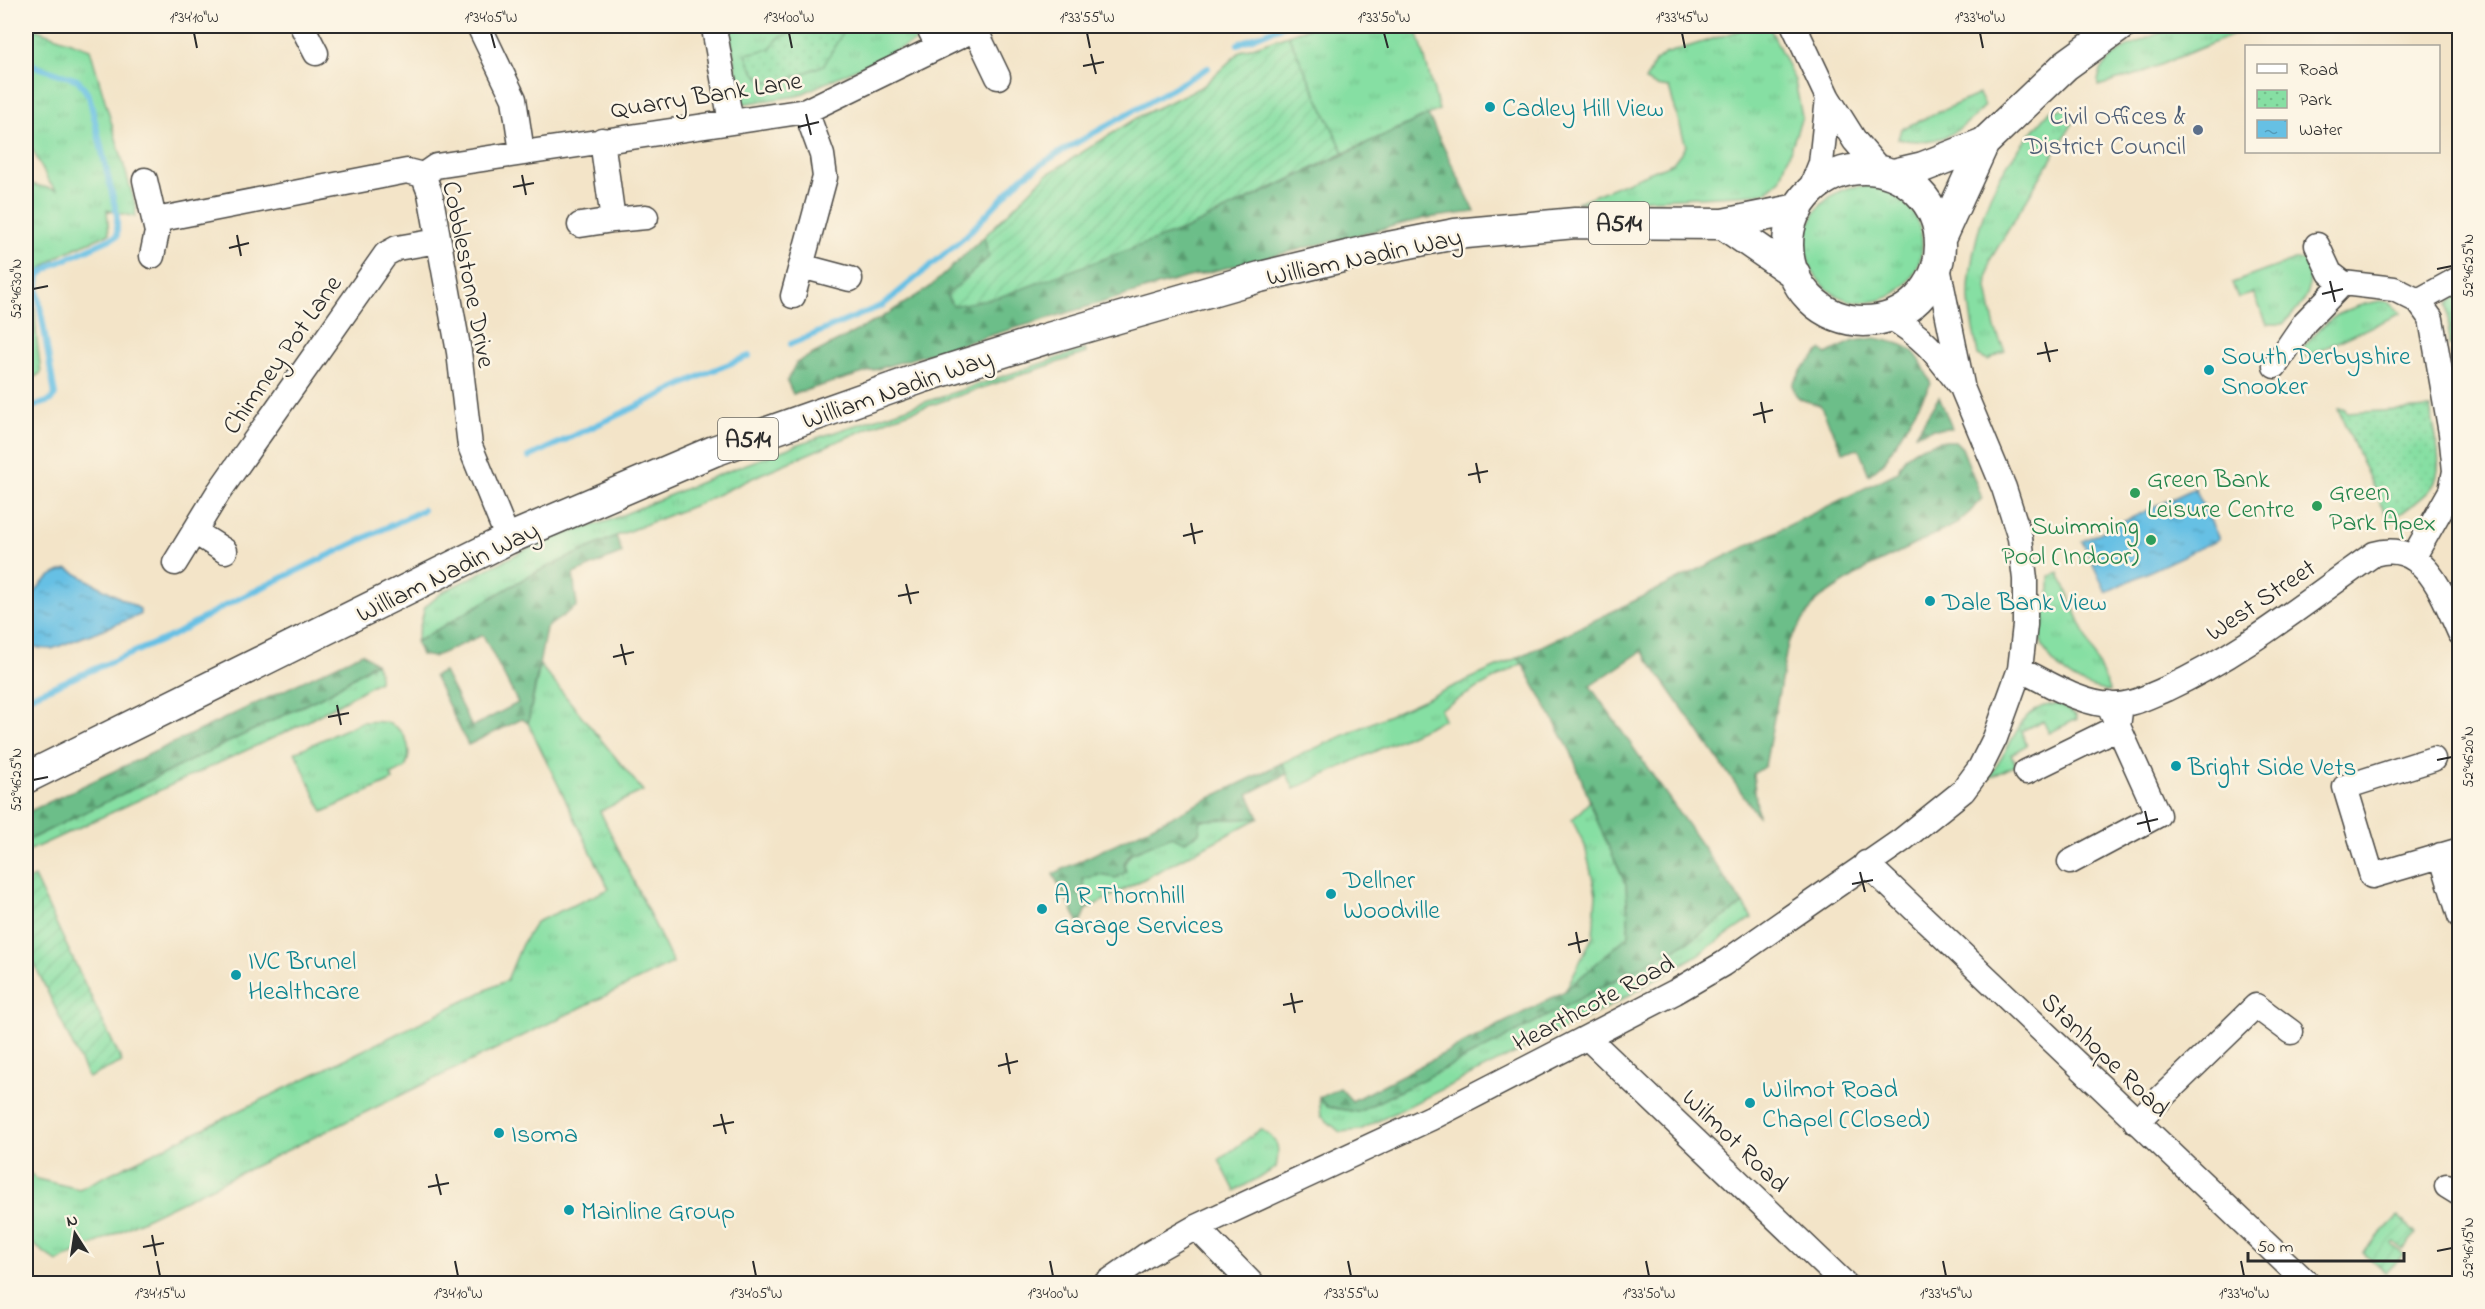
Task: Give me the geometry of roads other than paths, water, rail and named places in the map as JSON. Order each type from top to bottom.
[{"type":"main road","points":[[1984,143],[1939,253],[1917,299],[1905,309],[1869,320],[1850,320],[1832,315],[1816,305],[1803,292],[1795,274],[1792,259],[1791,225],[1803,201],[1823,181],[1857,168],[1886,172],[1923,167],[1984,143],[2066,65],[2120,26]]},
{"type":"main road","points":[[1886,172],[1913,185],[1927,202],[1932,211],[1939,253]]},
{"type":"main road","name":"William Nadin Way","points":[[26,778],[508,539],[714,451],[1044,339],[1260,277],[1363,252],[1455,234],[1575,224],[1723,224],[1803,201]]},
{"type":"main road","points":[[1723,224],[1795,274]]},
{"type":"street","points":[[302,26],[316,53]]},
{"type":"street","points":[[479,26],[514,99],[522,152]]},
{"type":"street","points":[[717,26],[715,34],[731,122]]},
{"type":"street","points":[[1794,26],[1828,98],[1855,141],[1886,172]]},
{"type":"street","points":[[978,27],[998,77]]},
{"type":"street","name":"Quarry Bank Lane","points":[[423,175],[436,166],[806,111],[933,36],[978,27]]},
{"type":"street","points":[[1803,201],[1821,163],[1828,98]]},
{"type":"street","points":[[793,296],[825,177],[822,156],[806,111]]},
{"type":"street","name":"Quarry Bank Lane","points":[[602,140],[613,220]]},
{"type":"street","name":"Cobblestone Drive","points":[[156,220],[407,171],[423,175],[430,192],[459,352],[470,446],[508,539]]},
{"type":"street","points":[[145,180],[156,220],[157,236],[152,256]]},
{"type":"street","points":[[580,225],[646,217]]},
{"type":"street","name":"Chimney Pot Lane","points":[[175,563],[218,493],[386,254],[397,248],[438,241]]},
{"type":"street","points":[[2317,245],[2330,273],[2343,283],[2394,289],[2418,301],[2432,320],[2454,461],[2455,488],[2414,558],[2426,568],[2434,581],[2460,633]]},
{"type":"street","points":[[1939,253],[1962,390]]},
{"type":"street","points":[[801,266],[850,279]]},
{"type":"street","points":[[2418,301],[2460,278]]},
{"type":"street","points":[[2275,366],[2305,322],[2343,283]]},
{"type":"street","points":[[1888,316],[1910,328],[1928,343],[1962,390]]},
{"type":"street","name":"Hearthcote Road","points":[[1105,1284],[1145,1256],[1196,1227],[1431,1118],[1675,992],[1723,964],[1902,840],[1963,791],[1980,768],[1995,738],[2020,669],[2026,598],[2020,538],[2004,488],[1962,390]]},
{"type":"street","points":[[195,532],[225,550]]},
{"type":"street","name":"West Street","points":[[2026,772],[2116,712],[2181,682],[2251,642],[2374,554],[2399,551],[2414,558]]},
{"type":"street","name":"West Street","points":[[2020,669],[2116,712]]},
{"type":"street","points":[[2070,862],[2158,815],[2116,712]]},
{"type":"street","points":[[2433,759],[2345,787],[2372,876],[2450,853],[2460,916]]},
{"type":"street","name":"Stanhope Road","points":[[1866,863],[2308,1284]]},
{"type":"street","points":[[2136,1122],[2256,1006],[2291,1032]]},
{"type":"street","name":"Wilmot Road","points":[[1588,1038],[1845,1284]]},
{"type":"street","points":[[1196,1227],[1252,1284]]},
{"type":"water","name":"Swimming Pool (Indoor)","points":[[2195,488],[2219,539],[2106,592],[2082,541]]},
{"type":"water","points":[[68,569],[140,609],[140,615],[52,649],[37,648],[29,644],[26,638],[26,625],[32,597],[43,582],[58,572]]},
{"type":"waterway","points":[[1238,44],[1282,26]]},
{"type":"waterway","points":[[26,61],[37,67],[78,80],[89,96],[117,215],[117,236],[53,265],[39,275],[37,288],[55,395],[50,401],[26,409]]},
{"type":"waterway","points":[[791,344],[883,305],[965,237],[1021,178],[1057,154],[1208,68]]},
{"type":"waterway","points":[[529,457],[709,372],[749,356]]},
{"type":"waterway","points":[[26,698],[172,636],[226,605],[423,510]]},
{"type":"place","name":"Cadley Hill View","points":[[1490,107]]},
{"type":"place","name":"Civil Offices & District Council","points":[[2198,130]]},
{"type":"place","name":"South Derbyshire Snooker","points":[[2209,370]]},
{"type":"place","name":"Green Bank Leisure Centre","points":[[2135,493]]},
{"type":"place","name":"Green Park Apex","points":[[2317,506]]},
{"type":"place","name":"Swimming Pool (Indoor)","points":[[2151,540]]},
{"type":"place","name":"Dale Bank View","points":[[1930,601]]},
{"type":"place","name":"Bright Side Vets","points":[[2176,766]]},
{"type":"place","name":"Dellner Woodville","points":[[1331,894]]},
{"type":"place","name":"A R Thornhill Garage Services","points":[[1042,909]]},
{"type":"place","name":"IVC Brunel Healthcare","points":[[236,975]]},
{"type":"place","name":"Wilmot Road Chapel (Closed)","points":[[1750,1103]]},
{"type":"place","name":"Isoma","points":[[499,1133]]},
{"type":"place","name":"Mainline Group","points":[[569,1210]]}]
